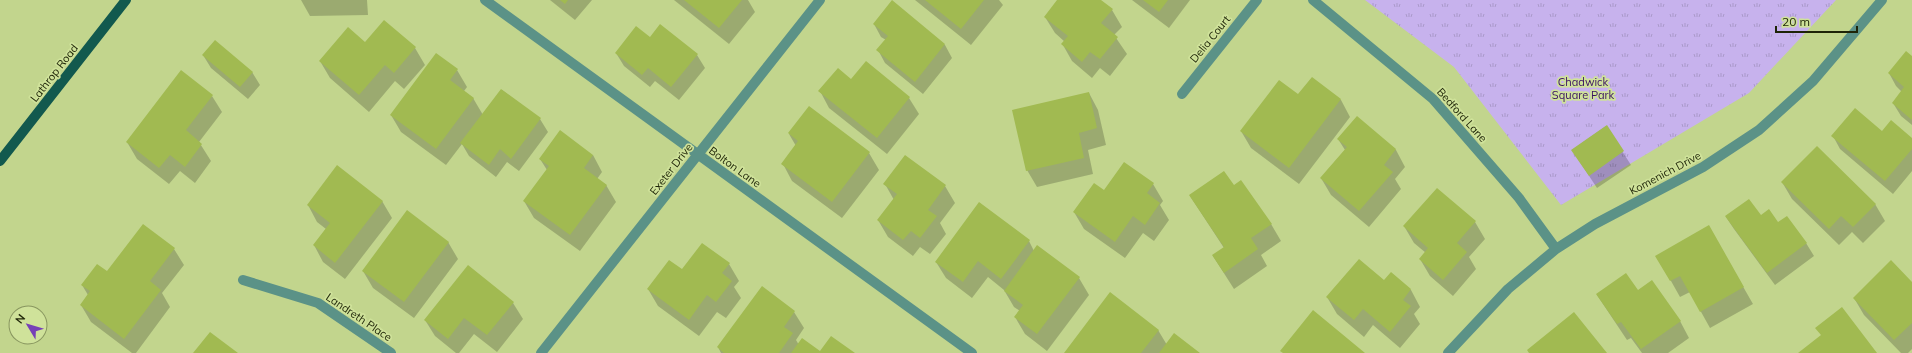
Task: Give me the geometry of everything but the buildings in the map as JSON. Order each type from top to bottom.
[{"type":"main road","name":"Lathrop Road","points":[[0,161],[126,0]]},
{"type":"street","name":"Bolton Lane","points":[[485,0],[972,353]]},
{"type":"street","name":"Exeter Drive","points":[[541,353],[820,0]]},
{"type":"street","name":"Delia Court","points":[[1182,94],[1257,0]]},
{"type":"street","name":"Bedford Lane","points":[[1313,0],[1433,99],[1519,198],[1556,249]]},
{"type":"street","name":"Komenich Drive","points":[[1448,353],[1508,289],[1556,249],[1595,224],[1703,167],[1758,130],[1813,81],[1882,0]]},
{"type":"street","name":"Landreth Place","points":[[243,280],[318,303],[391,353]]},
{"type":"green space","name":"Chadwick Square Park","points":[[1365,0],[1836,0],[1749,93],[1561,205],[1454,67]]}]
